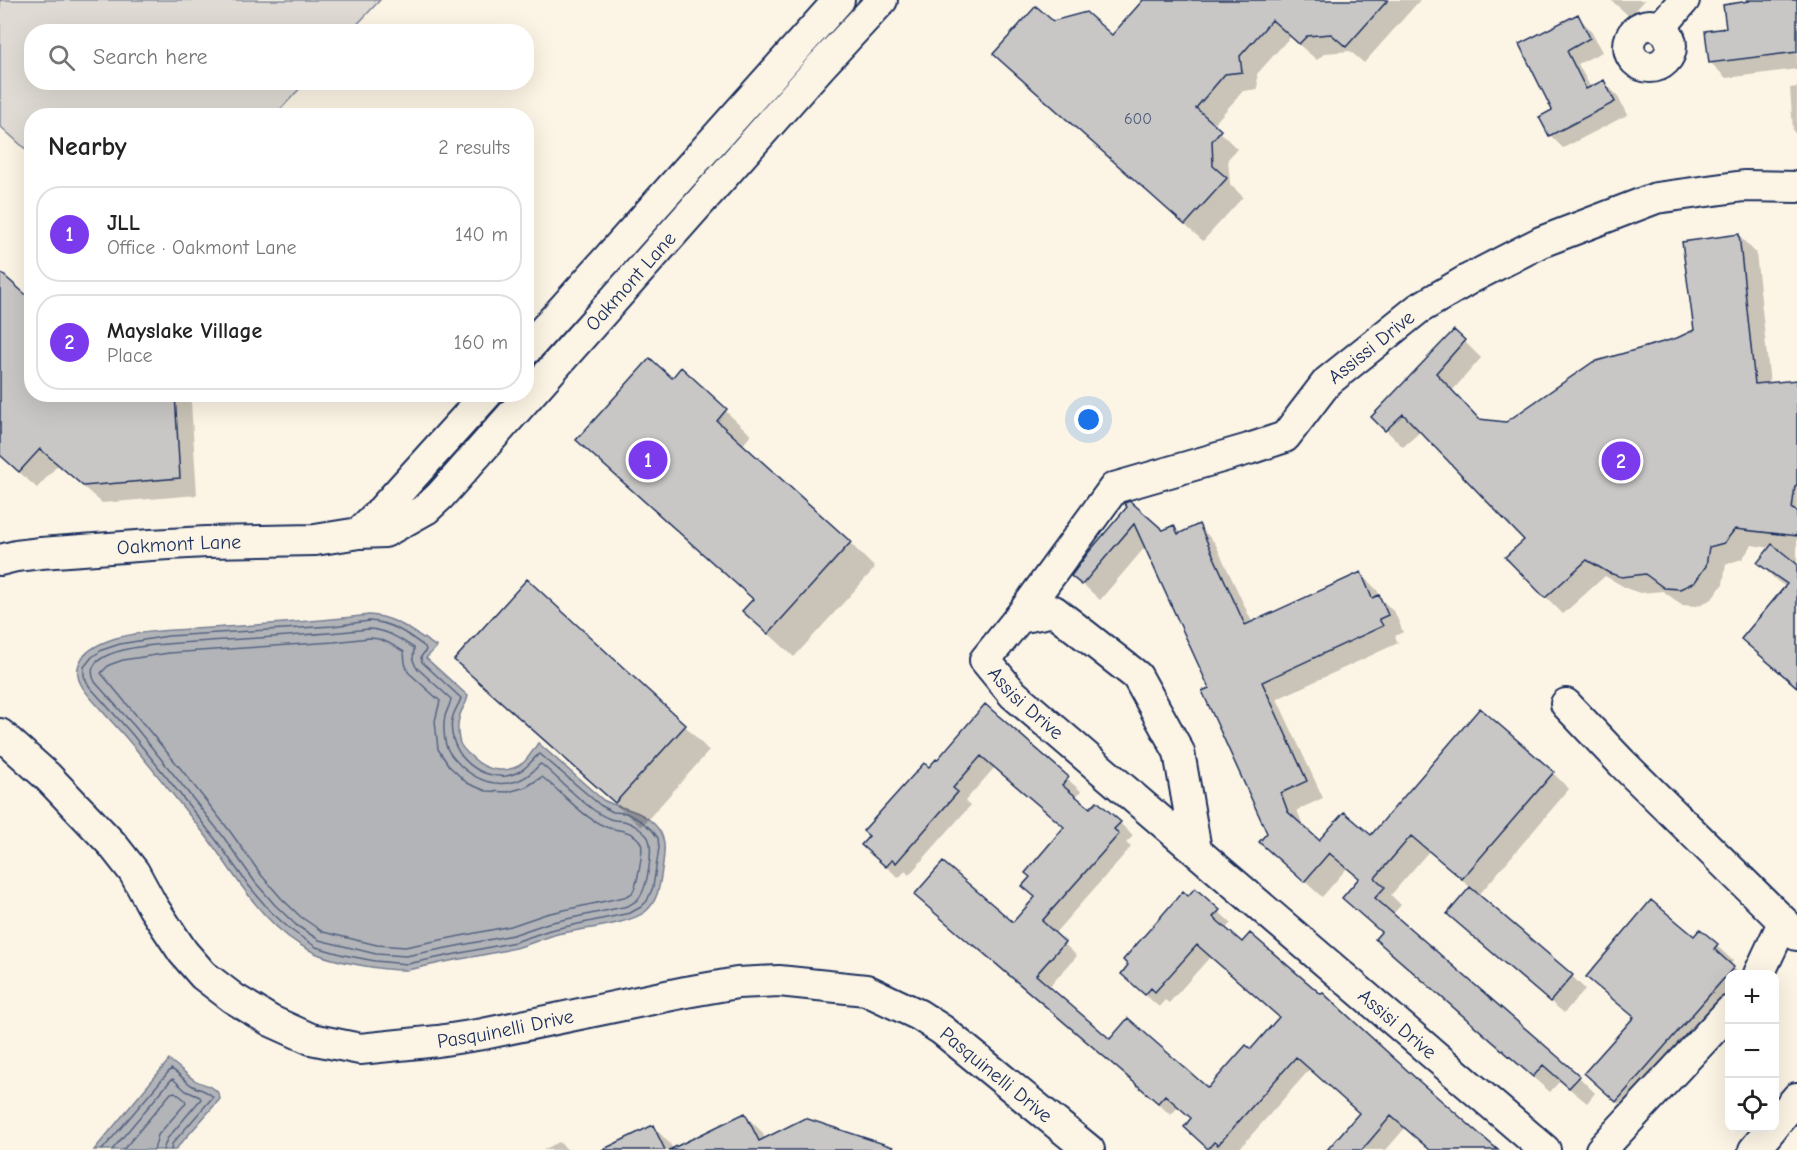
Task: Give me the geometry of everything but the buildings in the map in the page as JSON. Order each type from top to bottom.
[{"type":"street","name":"Oakmont Lane","points":[[534,341],[839,0]]},
{"type":"street","name":"Oakmont Lane","points":[[534,389],[708,191],[882,0]]},
{"type":"street","points":[[1661,27],[1684,0]]},
{"type":"street","name":"Assissi Drive","points":[[1019,618],[1114,488],[1285,437],[1327,382],[1418,309],[1468,279],[1541,242],[1656,198],[1744,186],[1797,187]]},
{"type":"street","points":[[359,533],[480,402]]},
{"type":"street","name":"Oakmont Lane","points":[[0,560],[33,554],[118,547],[206,542],[315,540],[359,533],[385,532],[426,509],[440,496],[523,402]]},
{"type":"street","points":[[1019,618],[1054,611],[1137,676],[1179,752],[1196,850]]},
{"type":"street","name":"Assisi Drive","points":[[1019,618],[985,660],[1013,694],[1545,1150]]},
{"type":"street","points":[[1566,704],[1622,763],[1790,929],[1762,970]]},
{"type":"street","name":"Pasquinelli Drive","points":[[0,734],[48,777],[112,844],[134,872],[153,907],[183,952],[203,975],[233,998],[271,1021],[311,1039],[360,1049],[483,1034],[737,983],[779,981],[846,987],[866,990],[942,1030],[1089,1150]]},
{"type":"street","points":[[1601,1150],[1725,1016]]},
{"type":"street","points":[[1779,1119],[1797,1098]]},
{"type":"street","points":[[1754,1150],[1768,1132]]},
{"type":"shaded area","points":[[0,0],[380,0],[358,24],[24,24],[24,90],[298,90],[282,108],[24,108],[24,148],[0,126]]},
{"type":"water","points":[[369,615],[388,618],[437,647],[426,658],[468,696],[459,720],[458,736],[462,747],[478,762],[497,770],[511,769],[524,762],[538,743],[603,800],[643,815],[659,829],[664,848],[660,883],[654,902],[645,912],[627,920],[554,935],[506,950],[405,970],[358,965],[322,956],[296,942],[266,916],[206,836],[79,681],[79,664],[89,651],[105,642],[127,635]]},
{"type":"water","points":[[169,1060],[193,1079],[213,1088],[219,1094],[220,1099],[175,1150],[94,1150]]},
{"type":"place","name":"JLL","points":[[648,460]]},
{"type":"place","name":"Mayslake Village","points":[[1621,461]]}]
